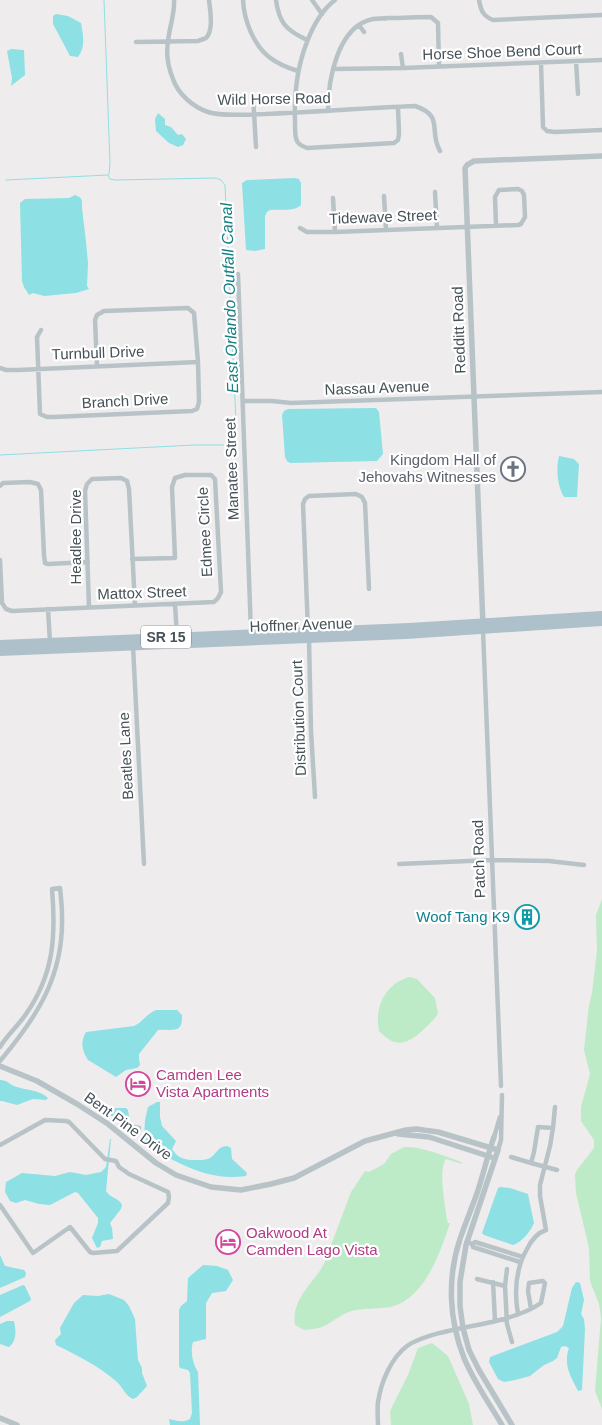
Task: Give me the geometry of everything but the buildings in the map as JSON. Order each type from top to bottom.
[{"type":"main road","name":"Hoffner Avenue","points":[[0,644],[230,634],[406,635],[598,615]]},
{"type":"main road","points":[[567,624],[575,619],[598,615]]},
{"type":"main road","name":"Hoffner Avenue","points":[[0,652],[281,640],[330,632],[332,630],[602,622]]},
{"type":"main road","points":[[186,644],[191,640],[226,637],[230,634]]},
{"type":"main road","points":[[133,646],[138,643],[168,642],[177,636]]},
{"type":"street","name":"Wild Horse Road","points":[[174,0],[168,42],[170,72],[184,97],[192,104],[208,112],[227,114],[414,106],[424,109],[431,114],[435,126],[436,144],[440,151]]},
{"type":"street","points":[[136,42],[198,41],[205,38],[209,33],[210,26],[209,0]]},
{"type":"street","points":[[243,0],[248,24],[260,48],[270,58],[298,72]]},
{"type":"street","points":[[276,0],[279,17],[286,28],[307,40]]},
{"type":"street","points":[[312,0],[322,14]]},
{"type":"street","points":[[335,0],[322,14],[307,40],[298,72],[295,112],[296,140],[301,146],[307,148],[394,143],[398,140],[399,134],[398,107]]},
{"type":"street","points":[[479,0],[481,10],[485,16],[493,20],[602,15]]},
{"type":"street","points":[[328,111],[330,80],[342,46],[348,35],[359,25],[372,19],[431,17],[438,23],[439,66]]},
{"type":"street","points":[[359,25],[364,32]]},
{"type":"street","name":"Horse Shoe Bend Court","points":[[401,54],[403,68]]},
{"type":"street","name":"Horse Shoe Bend Court","points":[[333,69],[602,60]]},
{"type":"street","points":[[576,61],[578,94]]},
{"type":"street","points":[[541,62],[543,127],[547,131],[554,132],[602,130]]},
{"type":"street","points":[[253,96],[256,147]]},
{"type":"street","name":"Redditt Road","points":[[483,626],[465,168],[470,162],[602,156]]},
{"type":"street","points":[[518,189],[522,191],[524,195],[524,220],[518,225],[496,226],[496,193],[499,190],[518,189]]},
{"type":"street","points":[[435,192],[436,228]]},
{"type":"street","points":[[384,196],[386,230]]},
{"type":"street","points":[[333,198],[335,232]]},
{"type":"street","name":"Tidewave Street","points":[[300,228],[307,232],[335,232],[496,226]]},
{"type":"street","name":"Manatee Street","points":[[238,274],[251,634]]},
{"type":"street","points":[[96,366],[95,320],[97,315],[104,311],[188,308],[194,313],[196,319],[198,362]]},
{"type":"street","points":[[37,368],[37,337],[41,330]]},
{"type":"street","name":"Turnbull Drive","points":[[0,368],[6,370],[198,362]]},
{"type":"street","name":"Branch Drive","points":[[37,368],[40,414],[47,417],[192,411],[197,409],[199,402],[198,362]]},
{"type":"street","name":"Nassau Avenue","points":[[243,401],[272,400],[291,403],[602,392]]},
{"type":"street","name":"Edmee Circle","points":[[132,559],[175,558],[172,487],[175,478],[185,475],[211,475],[215,479],[216,487],[221,592],[218,598]]},
{"type":"street","name":"Headlee Drive","points":[[90,607],[85,491],[87,484],[92,479],[121,478],[127,481],[130,489],[134,605]]},
{"type":"street","points":[[0,486],[4,483],[30,482],[38,484],[41,490],[45,563],[88,562]]},
{"type":"street","name":"Distribution Court","points":[[315,797],[303,504],[309,496],[356,494],[362,497],[365,503],[369,589]]},
{"type":"street","name":"Mattox Street","points":[[0,560],[2,603],[6,609],[12,611],[214,602],[218,598]]},
{"type":"street","points":[[175,604],[177,636]]},
{"type":"street","points":[[48,609],[50,642]]},
{"type":"street","name":"Patch Road","points":[[483,626],[501,1086]]},
{"type":"street","name":"Beatles Lane","points":[[133,646],[144,864]]},
{"type":"street","points":[[399,864],[492,860],[549,860],[584,865]]},
{"type":"street","points":[[0,1047],[24,1018],[44,981],[53,943],[55,921],[52,889],[60,888],[62,936],[56,970],[44,999],[30,1023],[0,1061]]},
{"type":"street","points":[[48,967],[56,970]]},
{"type":"street","name":"Bent Pine Drive","points":[[0,1066],[37,1081],[77,1104],[110,1126],[156,1163],[176,1175],[211,1187],[241,1190],[294,1178],[351,1147],[386,1134],[406,1130],[428,1130],[451,1135],[498,1150]]},
{"type":"street","points":[[502,1095],[501,1140],[460,1282],[460,1306],[469,1350],[512,1425]]},
{"type":"street","points":[[518,1314],[516,1288],[520,1262],[530,1244],[540,1232],[546,1230],[540,1185],[550,1146],[555,1107]]},
{"type":"street","points":[[501,1111],[477,1194],[459,1240],[452,1274],[451,1304],[455,1330],[464,1359],[502,1425]]},
{"type":"street","points":[[0,1145],[45,1120],[66,1121],[105,1159],[116,1161],[129,1174],[168,1192],[170,1197],[168,1204],[117,1251],[93,1254],[70,1227],[33,1253],[0,1205]]},
{"type":"street","points":[[531,1163],[538,1127],[553,1128]]},
{"type":"street","name":"Bent Pine Drive","points":[[386,1134],[411,1134],[429,1137],[495,1158]]},
{"type":"street","points":[[511,1157],[557,1170]]},
{"type":"street","points":[[459,1240],[470,1243],[475,1242],[523,1257]]},
{"type":"street","points":[[470,1243],[474,1247],[520,1262]]},
{"type":"street","points":[[507,1269],[505,1286],[507,1324],[512,1342]]},
{"type":"street","points":[[477,1279],[505,1286]]},
{"type":"street","points":[[378,1425],[378,1404],[381,1388],[394,1360],[408,1346],[424,1338],[507,1318],[531,1309],[541,1303],[546,1284],[543,1281],[529,1283],[528,1291],[531,1309]]},
{"type":"street","points":[[493,1282],[494,1321]]},
{"type":"street","points":[[0,1418],[17,1425]]},
{"type":"green space","points":[[602,899],[602,1409],[595,1391],[601,1318],[599,1304],[590,1281],[589,1248],[576,1193],[575,1175],[594,1148],[594,1140],[581,1121],[581,1107],[590,1074],[584,1050],[597,950],[596,915]]},
{"type":"green space","points":[[410,977],[417,979],[435,998],[438,1014],[415,1037],[400,1043],[390,1040],[379,1031],[378,1014],[383,998],[388,991],[401,980]]},
{"type":"green space","points":[[404,1147],[419,1148],[433,1152],[462,1164],[446,1159],[444,1164],[442,1179],[447,1220],[450,1223],[430,1273],[413,1294],[403,1302],[391,1307],[351,1311],[318,1328],[304,1330],[295,1325],[296,1307],[324,1264],[351,1192],[365,1171],[369,1172],[384,1164],[391,1154]]},
{"type":"green space","points":[[432,1343],[448,1356],[469,1404],[473,1425],[391,1425],[390,1411],[408,1375],[418,1348]]},
{"type":"water","points":[[56,14],[68,16],[81,23],[83,45],[78,57],[70,56],[53,24],[53,16]]},
{"type":"water","points":[[11,49],[24,50],[25,75],[11,86],[12,78],[7,51]]},
{"type":"water","points":[[158,113],[165,119],[165,125],[171,127],[178,135],[182,134],[186,139],[183,145],[178,147],[169,143],[156,131],[155,119]]},
{"type":"water","points":[[299,179],[301,183],[301,205],[291,209],[270,210],[267,212],[265,216],[265,249],[246,250],[242,183],[247,180]]},
{"type":"water","points":[[75,195],[81,198],[82,201],[88,263],[87,286],[89,289],[76,293],[44,296],[33,293],[29,295],[22,281],[20,203],[25,199],[69,198]]},
{"type":"water","points":[[376,408],[379,412],[383,454],[377,461],[290,463],[287,461],[285,457],[282,415],[284,411],[288,409]]},
{"type":"water","points":[[559,456],[574,459],[579,464],[577,497],[564,497],[558,477]]},
{"type":"water","points":[[156,1010],[177,1010],[182,1015],[181,1025],[179,1028],[172,1030],[158,1030],[139,1054],[140,1065],[137,1068],[126,1070],[116,1077],[88,1060],[82,1046],[86,1032],[134,1026]]},
{"type":"water","points":[[0,1080],[19,1088],[40,1093],[48,1098],[46,1100],[33,1099],[17,1105],[0,1101]]},
{"type":"water","points":[[160,1102],[162,1126],[176,1141],[172,1149],[177,1155],[186,1159],[205,1160],[211,1158],[224,1146],[227,1146],[231,1148],[232,1159],[247,1173],[246,1176],[227,1177],[208,1174],[182,1164],[157,1151],[144,1139],[148,1107]]},
{"type":"water","points":[[126,1108],[128,1110],[129,1122],[125,1128],[116,1117],[108,1115],[104,1110]]},
{"type":"water","points":[[110,1139],[106,1191],[122,1205],[110,1223],[113,1239],[102,1241],[100,1247],[97,1248],[92,1238],[98,1218],[78,1193],[75,1192],[50,1205],[25,1200],[16,1203],[10,1201],[5,1192],[6,1182],[22,1173],[55,1176],[70,1172],[86,1175],[101,1172],[106,1167]]},
{"type":"water","points":[[500,1187],[528,1194],[534,1223],[531,1230],[519,1242],[513,1245],[482,1233]]},
{"type":"water","points":[[0,1255],[5,1266],[24,1270],[26,1273],[25,1277],[0,1288]]},
{"type":"water","points":[[203,1265],[217,1266],[228,1270],[233,1280],[226,1291],[212,1293],[206,1303],[206,1339],[193,1342],[192,1346],[192,1358],[198,1372],[200,1425],[170,1425],[169,1419],[185,1421],[190,1419],[192,1413],[190,1373],[179,1366],[179,1310],[187,1301],[188,1278]]},
{"type":"water","points":[[576,1282],[580,1283],[584,1300],[581,1314],[584,1319],[585,1329],[582,1390],[578,1391],[570,1376],[567,1365],[569,1348],[565,1346],[561,1347],[557,1358],[530,1376],[504,1382],[498,1379],[489,1362],[490,1357],[557,1332],[563,1326],[572,1288]]},
{"type":"water","points":[[23,1285],[31,1299],[30,1301],[0,1317],[0,1295]]},
{"type":"water","points":[[109,1294],[124,1300],[135,1319],[138,1360],[147,1386],[133,1399],[126,1394],[117,1382],[103,1371],[56,1345],[55,1340],[61,1334],[60,1328],[74,1303],[83,1295],[98,1296]]},
{"type":"water","points":[[14,1321],[15,1328],[15,1339],[9,1347],[0,1344],[0,1324]]},
{"type":"waterway","name":"East Orlando Outfall Canal","points":[[104,0],[109,174]]},
{"type":"waterway","points":[[6,180],[108,175]]},
{"type":"waterway","name":"East Orlando Outfall Canal","points":[[0,455],[194,445],[230,445],[234,442],[236,422],[225,185],[216,178],[115,180],[110,179],[108,175]]},
{"type":"place","name":"Kingdom Hall of Jehovahs Witnesses","points":[[513,469]]},
{"type":"place","name":"Woof Tang K9","points":[[527,917]]},
{"type":"place","name":"Camden Lee Vista Apartments","points":[[138,1084]]},
{"type":"place","name":"Oakwood At Camden Lago Vista","points":[[228,1242]]}]
